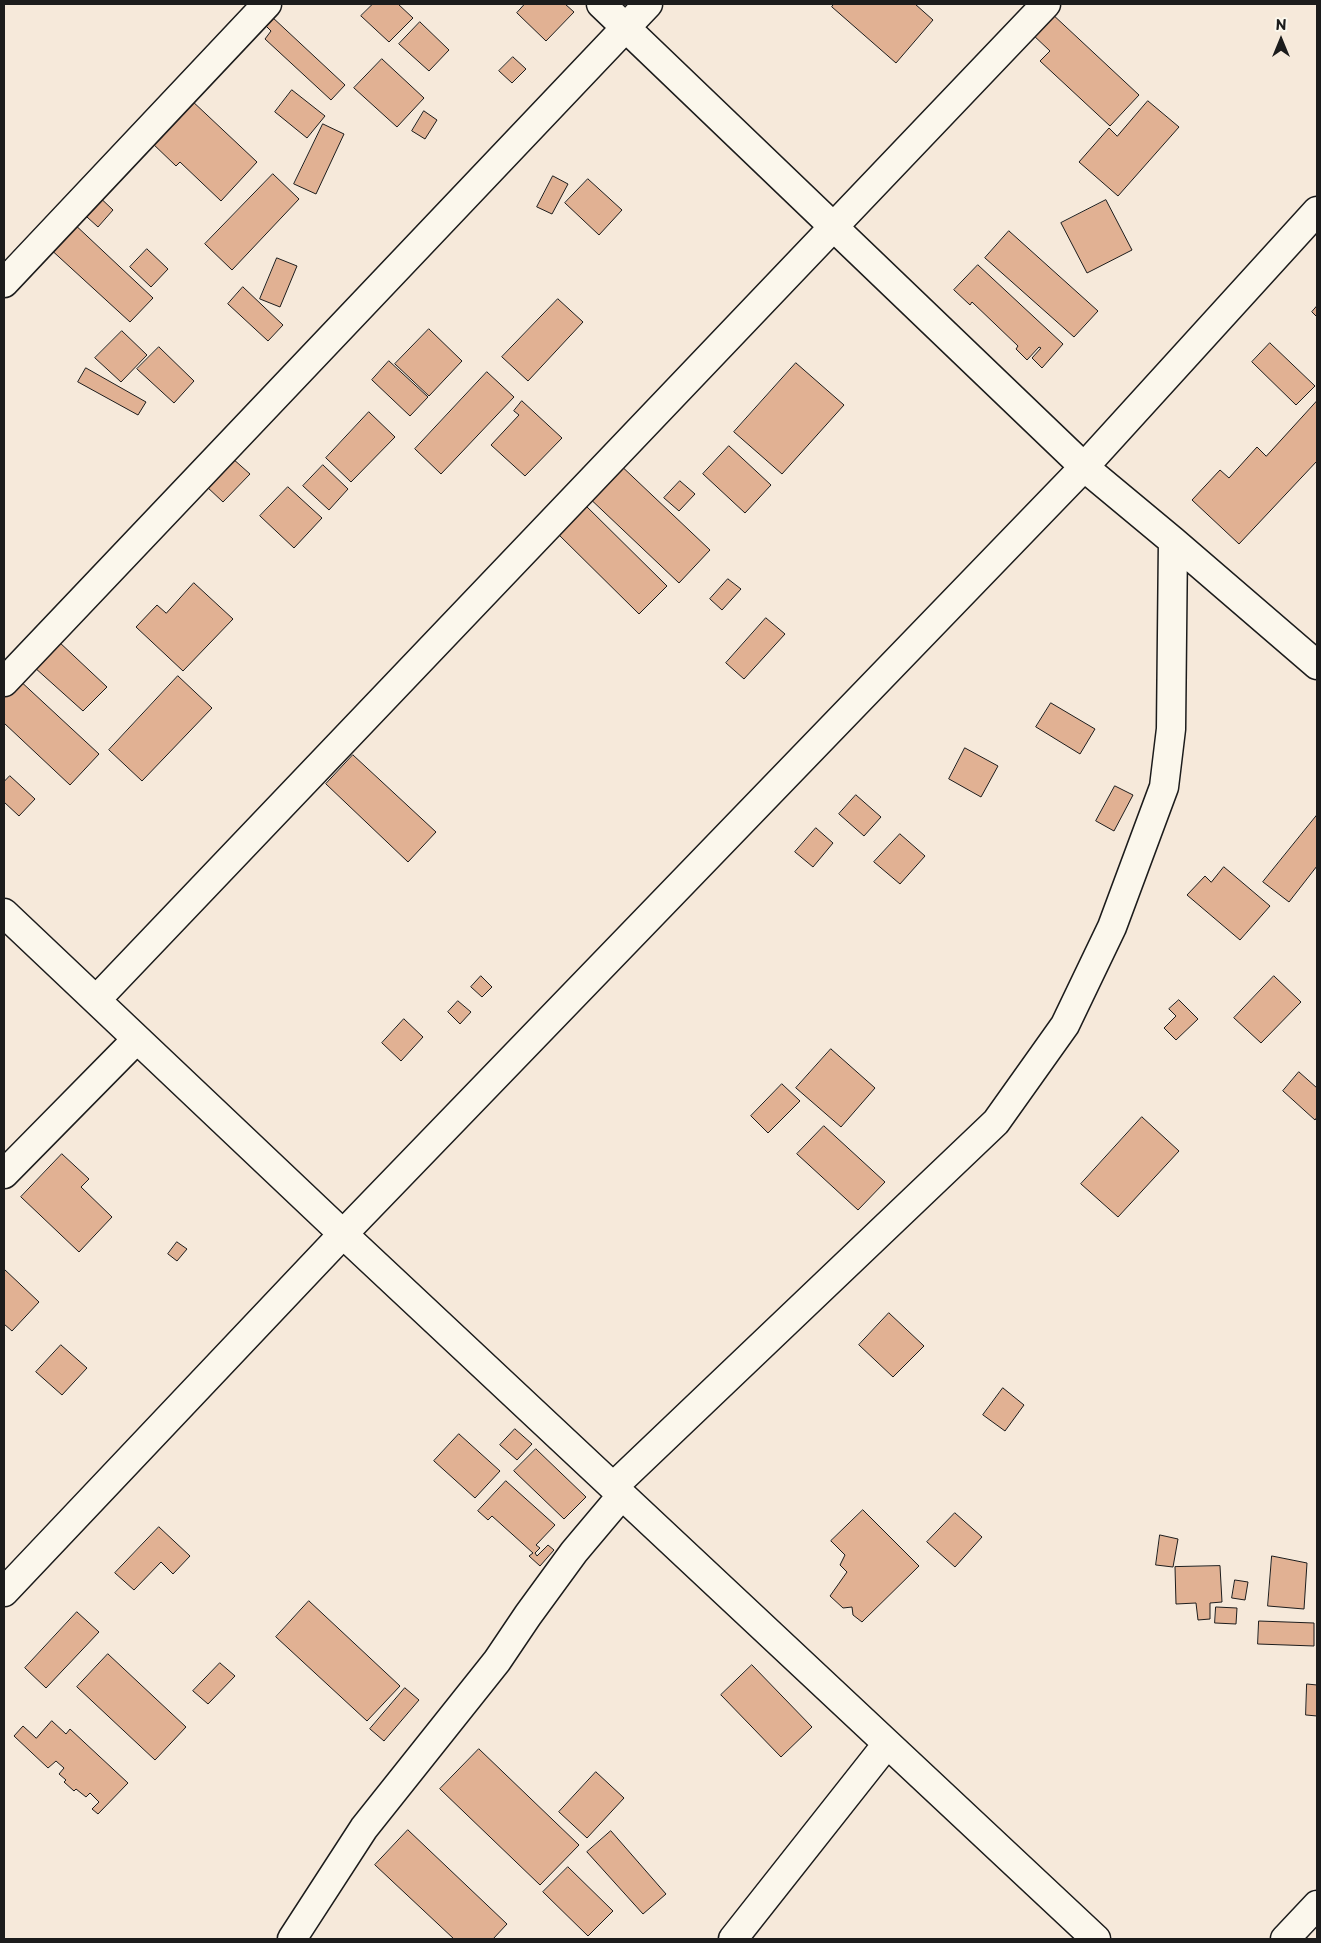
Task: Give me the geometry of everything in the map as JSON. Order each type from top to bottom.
[{"type":"street","points":[[4,283],[267,4]]},
{"type":"street","points":[[601,4],[1084,467],[1174,541],[1317,665]]},
{"type":"street","points":[[4,682],[648,4]]},
{"type":"street","points":[[96,1000],[1046,4]]},
{"type":"street","points":[[4,1592],[343,1234],[1084,467],[1317,211]]},
{"type":"street","points":[[292,1939],[364,1828],[497,1661],[618,1491],[996,1122],[1032,1074],[1065,1025],[1112,927],[1164,787],[1171,729],[1174,541]]},
{"type":"street","points":[[4,913],[343,1234],[1096,1939]]},
{"type":"street","points":[[4,1174],[137,1039]]},
{"type":"street","points":[[733,1939],[887,1744]]},
{"type":"street","points":[[1285,1939],[1317,1905]]},
{"type":"building","points":[[373,4],[398,4],[413,18],[389,42],[361,16]]},
{"type":"building","points":[[525,4],[565,4],[574,12],[546,41],[517,13]]},
{"type":"building","points":[[834,4],[915,4],[933,20],[896,63],[832,7]]},
{"type":"building","points":[[1050,12],[1139,95],[1110,126],[1040,61],[1050,51],[1031,33]]},
{"type":"building","points":[[271,16],[345,85],[331,100],[265,39],[271,31],[263,23]]},
{"type":"building","points":[[420,22],[449,50],[429,71],[399,44]]},
{"type":"building","points":[[513,57],[526,69],[512,83],[499,71]]},
{"type":"building","points":[[382,59],[424,98],[397,127],[354,88]]},
{"type":"building","points":[[292,90],[325,116],[307,138],[275,112]]},
{"type":"building","points":[[190,99],[257,162],[221,201],[180,162],[176,166],[150,141]]},
{"type":"building","points":[[1148,101],[1179,127],[1118,196],[1079,162],[1109,128],[1117,136]]},
{"type":"building","points":[[424,111],[437,120],[425,139],[412,131]]},
{"type":"building","points":[[323,124],[344,134],[316,194],[294,184]]},
{"type":"building","points":[[273,174],[299,199],[232,270],[205,244]]},
{"type":"building","points":[[553,176],[568,184],[552,214],[537,207]]},
{"type":"building","points":[[588,179],[622,210],[599,235],[565,203]]},
{"type":"building","points":[[92,190],[113,210],[98,227],[76,207]]},
{"type":"building","points":[[1106,200],[1132,250],[1087,273],[1061,223]]},
{"type":"building","points":[[71,221],[153,298],[130,322],[47,246]]},
{"type":"building","points":[[1009,231],[1098,311],[1074,337],[985,258]]},
{"type":"building","points":[[147,249],[168,269],[151,287],[130,267]]},
{"type":"building","points":[[277,258],[297,266],[280,307],[260,299]]},
{"type":"building","points":[[978,265],[1063,344],[1042,368],[1032,358],[1041,348],[1039,347],[1027,360],[1016,349],[1018,346],[972,302],[970,305],[954,290]]},
{"type":"building","points":[[243,287],[283,325],[268,341],[228,304]]},
{"type":"building","points":[[558,299],[583,322],[528,381],[502,357]]},
{"type":"building","points":[[1317,306],[1317,317],[1312,312]]},
{"type":"building","points":[[429,329],[462,361],[429,396],[395,364]]},
{"type":"building","points":[[122,331],[147,355],[121,382],[95,358]]},
{"type":"building","points":[[1270,343],[1315,386],[1296,405],[1252,362]]},
{"type":"building","points":[[159,347],[194,381],[174,403],[137,369]]},
{"type":"building","points":[[389,361],[428,397],[410,416],[372,380]]},
{"type":"building","points":[[796,363],[844,405],[782,474],[734,432]]},
{"type":"building","points":[[86,368],[146,402],[138,415],[78,382]]},
{"type":"building","points":[[487,372],[514,397],[441,474],[415,449]]},
{"type":"building","points":[[522,401],[562,438],[525,476],[491,445],[519,415],[514,411]]},
{"type":"building","points":[[1317,401],[1317,461],[1239,544],[1192,500],[1220,470],[1229,478],[1257,447],[1266,456]]},
{"type":"building","points":[[369,412],[395,437],[351,482],[326,458]]},
{"type":"building","points":[[729,446],[771,485],[745,513],[703,474]]},
{"type":"building","points":[[232,458],[250,474],[223,502],[206,486]]},
{"type":"building","points":[[615,460],[710,550],[679,583],[584,493]]},
{"type":"building","points":[[323,465],[348,489],[329,510],[303,486]]},
{"type":"building","points":[[680,481],[695,494],[679,511],[664,498]]},
{"type":"building","points":[[288,487],[322,518],[294,548],[260,516]]},
{"type":"building","points":[[583,503],[667,586],[639,614],[555,531]]},
{"type":"building","points":[[728,579],[741,589],[722,610],[710,599]]},
{"type":"building","points":[[194,583],[233,619],[183,671],[136,627],[157,605],[166,613]]},
{"type":"building","points":[[766,618],[785,634],[744,679],[726,663]]},
{"type":"building","points":[[58,641],[107,687],[83,711],[34,667]]},
{"type":"building","points":[[178,676],[212,708],[142,781],[109,750]]},
{"type":"building","points":[[17,678],[99,754],[70,785],[4,723],[4,693]]},
{"type":"building","points":[[1051,703],[1095,729],[1080,754],[1036,727]]},
{"type":"building","points":[[965,748],[998,766],[981,797],[949,779]]},
{"type":"building","points":[[353,755],[436,832],[408,862],[326,784]]},
{"type":"building","points":[[10,776],[35,799],[19,816],[4,802],[4,782]]},
{"type":"building","points":[[1115,786],[1133,795],[1114,831],[1096,821]]},
{"type":"building","points":[[856,795],[881,817],[864,836],[839,814]]},
{"type":"building","points":[[1317,815],[1317,866],[1289,902],[1263,882]]},
{"type":"building","points":[[816,828],[833,843],[813,867],[795,852]]},
{"type":"building","points":[[900,834],[925,856],[900,884],[874,862]]},
{"type":"building","points":[[1224,867],[1270,906],[1240,940],[1187,895],[1205,876],[1211,882]]},
{"type":"building","points":[[481,976],[492,987],[482,997],[471,987]]},
{"type":"building","points":[[1274,976],[1301,1002],[1261,1043],[1234,1018]]},
{"type":"building","points":[[1179,1000],[1198,1019],[1176,1040],[1164,1028],[1176,1016],[1169,1009]]},
{"type":"building","points":[[458,1001],[471,1012],[460,1024],[448,1012]]},
{"type":"building","points":[[404,1019],[423,1037],[401,1061],[382,1043]]},
{"type":"building","points":[[831,1049],[875,1088],[841,1127],[796,1088]]},
{"type":"building","points":[[1299,1072],[1317,1088],[1317,1117],[1315,1120],[1283,1091]]},
{"type":"building","points":[[782,1084],[800,1101],[768,1133],[751,1116]]},
{"type":"building","points":[[1142,1117],[1179,1151],[1118,1217],[1081,1184]]},
{"type":"building","points":[[824,1126],[885,1182],[858,1210],[797,1154]]},
{"type":"building","points":[[62,1154],[89,1179],[81,1187],[112,1217],[79,1252],[21,1197]]},
{"type":"building","points":[[177,1242],[187,1249],[177,1261],[168,1254]]},
{"type":"building","points":[[4,1269],[39,1302],[12,1331],[4,1324]]},
{"type":"building","points":[[889,1313],[924,1346],[893,1377],[859,1345]]},
{"type":"building","points":[[61,1345],[87,1368],[62,1395],[36,1372]]},
{"type":"building","points":[[1003,1388],[1024,1405],[1005,1431],[983,1415]]},
{"type":"building","points":[[515,1429],[532,1444],[517,1460],[500,1445]]},
{"type":"building","points":[[459,1434],[500,1471],[475,1498],[434,1461]]},
{"type":"building","points":[[536,1449],[586,1497],[564,1519],[514,1471]]},
{"type":"building","points":[[506,1481],[555,1525],[536,1545],[540,1548],[535,1553],[537,1556],[548,1545],[554,1550],[540,1566],[529,1556],[533,1553],[492,1516],[488,1520],[478,1511]]},
{"type":"building","points":[[863,1510],[919,1566],[862,1622],[853,1615],[852,1607],[843,1608],[830,1596],[847,1572],[840,1565],[845,1555],[831,1541]]},
{"type":"building","points":[[955,1513],[982,1537],[955,1567],[927,1542]]},
{"type":"building","points":[[159,1527],[190,1556],[173,1574],[161,1562],[134,1590],[115,1573]]},
{"type":"building","points":[[1160,1535],[1178,1539],[1173,1567],[1156,1565]]},
{"type":"building","points":[[1272,1556],[1307,1563],[1304,1609],[1268,1606]]},
{"type":"building","points":[[1220,1566],[1222,1602],[1210,1603],[1210,1619],[1198,1620],[1196,1603],[1176,1604],[1175,1567]]},
{"type":"building","points":[[1235,1580],[1248,1582],[1245,1600],[1232,1598]]},
{"type":"building","points":[[309,1601],[400,1686],[367,1721],[276,1637]]},
{"type":"building","points":[[1216,1607],[1237,1608],[1236,1624],[1215,1623]]},
{"type":"building","points":[[77,1612],[99,1632],[46,1688],[25,1668]]},
{"type":"building","points":[[1259,1621],[1314,1623],[1314,1646],[1258,1644]]},
{"type":"building","points":[[108,1654],[186,1727],[155,1760],[77,1687]]},
{"type":"building","points":[[220,1663],[235,1676],[208,1704],[193,1691]]},
{"type":"building","points":[[752,1665],[812,1727],[781,1757],[721,1695]]},
{"type":"building","points":[[1307,1684],[1317,1685],[1317,1716],[1306,1715]]},
{"type":"building","points":[[405,1688],[419,1700],[384,1741],[370,1729]]},
{"type":"building","points":[[52,1721],[66,1734],[70,1729],[128,1783],[98,1814],[92,1809],[99,1802],[90,1793],[86,1797],[76,1789],[74,1791],[64,1782],[66,1780],[59,1774],[64,1768],[56,1761],[48,1768],[14,1736],[23,1726],[36,1738]]},
{"type":"building","points":[[479,1749],[579,1845],[540,1885],[440,1789]]},
{"type":"building","points":[[596,1772],[624,1798],[587,1838],[559,1812]]},
{"type":"building","points":[[408,1830],[507,1924],[493,1939],[454,1939],[375,1865]]},
{"type":"building","points":[[611,1831],[666,1894],[643,1914],[587,1852]]},
{"type":"building","points":[[568,1867],[613,1911],[588,1936],[543,1892]]}]
